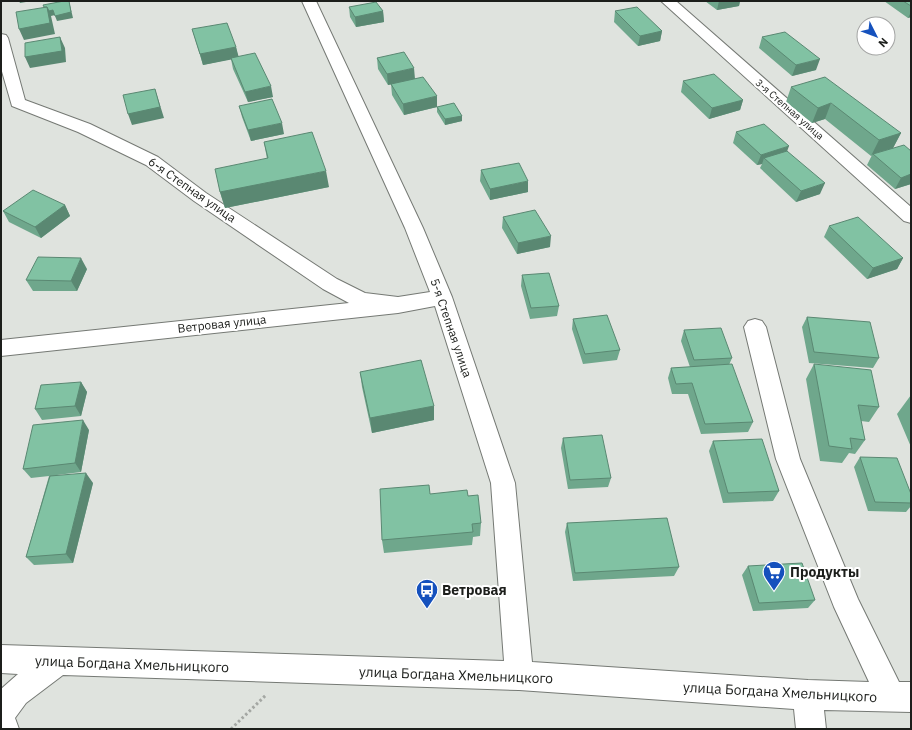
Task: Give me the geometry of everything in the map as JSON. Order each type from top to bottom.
[{"type":"street","name":"5-я Степная улица","points":[[309,1],[339,69],[414,228],[442,297],[503,483],[519,676]]},
{"type":"street","name":"3-я Степная улица","points":[[668,1],[911,217]]},
{"type":"street","name":"6-я Степная улица","points":[[1,38],[10,104],[84,128],[152,161],[200,197],[335,287],[361,300],[398,305]]},
{"type":"street","name":"Ветровая улица","points":[[1,348],[398,305],[442,297]]},
{"type":"street","points":[[755,327],[788,459],[848,607],[901,697]]},
{"type":"street","name":"улица Богдана Хмельницкого","points":[[1,659],[292,670],[519,676],[808,695],[901,697]]},
{"type":"street","points":[[1,712],[16,694],[60,661]]},
{"type":"street","points":[[808,695],[811,729]]},
{"type":"path","points":[[231,729],[292,670]]},
{"type":"building","points":[[69,1],[71,12],[55,16],[53,10],[49,11],[47,7],[44,7],[43,5]]},
{"type":"building","points":[[903,1],[911,1],[911,6]]},
{"type":"building","points":[[376,2],[383,11],[355,17],[349,7]]},
{"type":"building","points":[[47,7],[50,23],[19,29],[16,12]]},
{"type":"building","points":[[637,7],[662,31],[640,36],[615,11]]},
{"type":"building","points":[[227,23],[236,47],[200,54],[192,29]]},
{"type":"building","points":[[785,32],[820,59],[796,65],[762,37]]},
{"type":"building","points":[[60,37],[62,51],[25,57],[25,43]]},
{"type":"building","points":[[404,52],[414,68],[387,74],[377,58]]},
{"type":"building","points":[[255,53],[271,86],[245,92],[231,58]]},
{"type":"building","points":[[714,74],[743,100],[712,108],[683,81]]},
{"type":"building","points":[[423,77],[437,96],[403,104],[391,84]]},
{"type":"building","points":[[825,77],[901,133],[879,140],[831,103],[818,108],[791,87]]},
{"type":"building","points":[[155,89],[160,107],[128,114],[123,95]]},
{"type":"building","points":[[272,99],[282,123],[248,130],[239,106]]},
{"type":"building","points":[[454,103],[462,116],[445,119],[437,107]]},
{"type":"building","points":[[764,124],[789,146],[761,155],[736,132]]},
{"type":"building","points":[[312,132],[326,171],[220,192],[215,169],[268,158],[264,142]]},
{"type":"building","points":[[904,145],[911,151],[911,174],[901,178],[873,154]]},
{"type":"building","points":[[787,151],[825,183],[801,191],[764,158]]},
{"type":"building","points":[[519,163],[528,181],[490,189],[481,170]]},
{"type":"building","points":[[33,190],[65,205],[35,227],[3,211]]},
{"type":"building","points":[[535,210],[551,236],[518,243],[503,217]]},
{"type":"building","points":[[858,217],[903,258],[873,268],[829,226]]},
{"type":"building","points":[[38,257],[81,258],[71,281],[26,280]]},
{"type":"building","points":[[549,273],[559,306],[531,308],[522,275]]},
{"type":"building","points":[[607,315],[620,350],[585,354],[573,319]]},
{"type":"building","points":[[807,317],[870,322],[879,358],[814,352]]},
{"type":"building","points":[[721,328],[732,358],[694,360],[684,330]]},
{"type":"building","points":[[421,360],[434,406],[370,418],[360,372]]},
{"type":"building","points":[[732,364],[753,422],[705,424],[692,383],[676,384],[671,368]]},
{"type":"building","points":[[814,364],[871,370],[879,407],[858,405],[865,440],[850,438],[852,449],[829,446]]},
{"type":"building","points":[[81,382],[75,406],[35,409],[41,385]]},
{"type":"building","points":[[83,420],[75,463],[23,469],[33,425]]},
{"type":"building","points":[[602,435],[611,478],[570,480],[563,438]]},
{"type":"building","points":[[762,439],[779,491],[728,493],[713,441]]},
{"type":"building","points":[[860,457],[897,458],[911,494],[911,503],[875,502]]},
{"type":"building","points":[[86,473],[66,554],[26,557],[50,476]]},
{"type":"building","points":[[429,485],[430,494],[467,490],[468,496],[478,495],[481,523],[472,524],[473,532],[382,540],[380,489]]},
{"type":"building","points":[[667,518],[679,567],[575,573],[567,523]]},
{"type":"building","name":"Продукты","points":[[802,563],[815,600],[759,603],[748,566]]},
{"type":"place","name":"Продукты","points":[[774,592]]},
{"type":"place","name":"Ветровая","points":[[427,610]]}]
